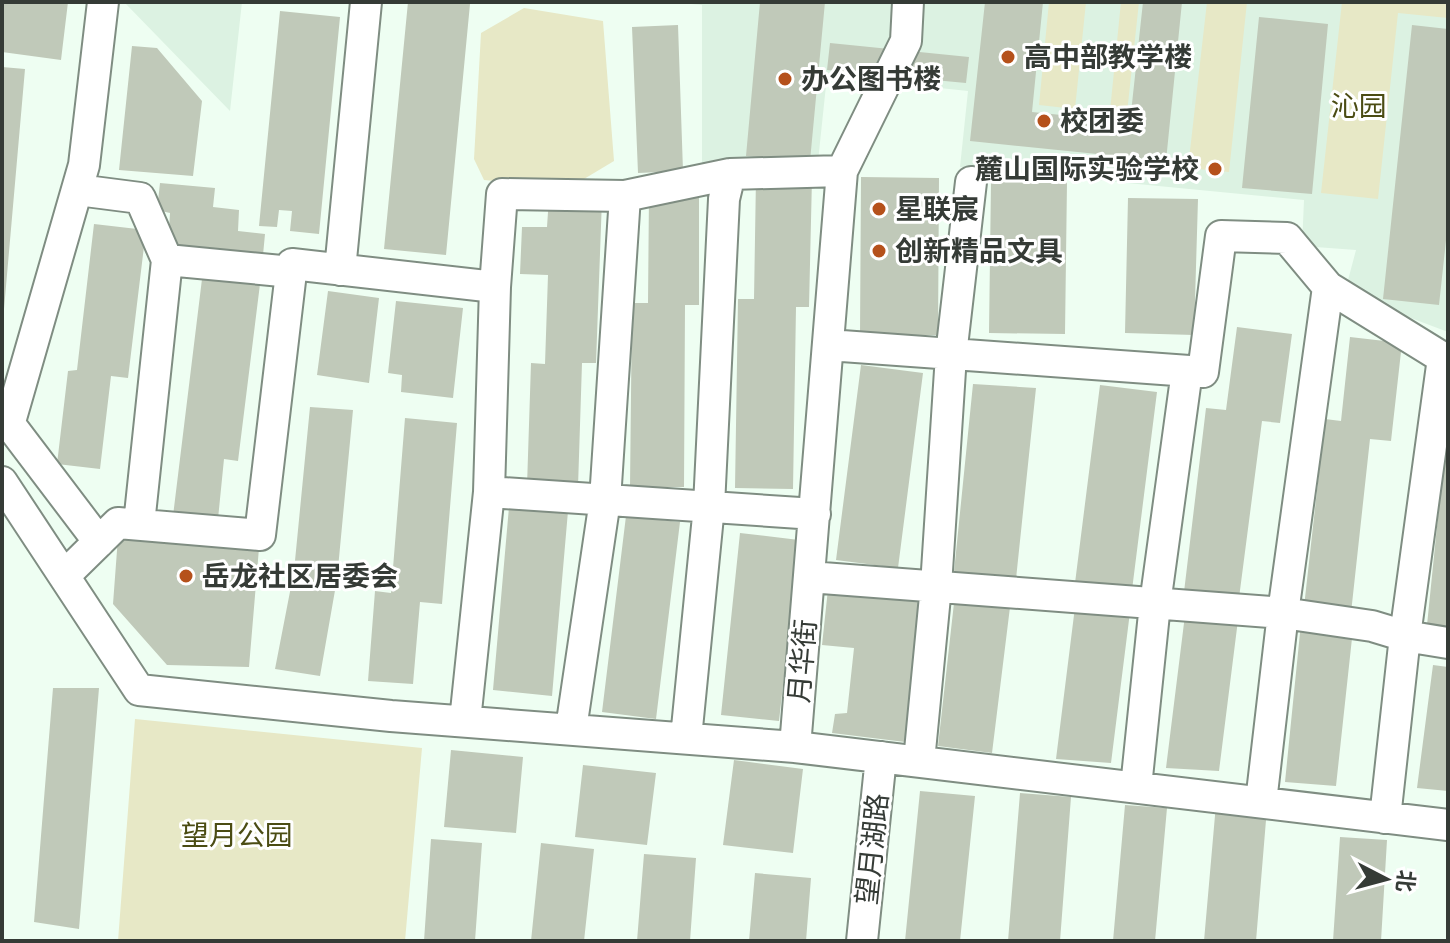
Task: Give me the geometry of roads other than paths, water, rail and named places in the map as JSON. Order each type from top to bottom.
[{"type":"street","points":[[99,542],[6,420],[84,165],[103,2]]},
{"type":"street","points":[[340,270],[366,2]]},
{"type":"street","points":[[465,721],[489,492],[495,287],[502,194],[625,196],[730,174],[842,171],[906,41],[908,2]]},
{"type":"street","name":"月华街","points":[[795,747],[842,171]]},
{"type":"street","points":[[686,738],[709,506],[724,199],[730,174]]},
{"type":"street","points":[[919,761],[936,586],[951,355],[971,182]]},
{"type":"street","points":[[78,190],[140,198],[167,260],[139,524]]},
{"type":"street","points":[[571,729],[605,500],[625,196]]},
{"type":"street","points":[[828,345],[1203,372],[1221,236],[1287,238],[1328,287],[1446,357],[1405,636],[1385,818]]},
{"type":"street","points":[[167,260],[292,272]]},
{"type":"street","points":[[64,576],[118,523],[260,535],[292,264],[495,287]]},
{"type":"street","points":[[1261,802],[1283,613],[1328,287]]},
{"type":"street","points":[[1136,787],[1155,604],[1187,371]]},
{"type":"street","points":[[2,482],[139,690],[391,716],[795,747],[1448,825]]},
{"type":"street","points":[[489,492],[815,514]]},
{"type":"street","points":[[809,577],[1283,613],[1372,626],[1405,636],[1448,643]]},
{"type":"street","name":"望月湖路","points":[[862,941],[881,757]]},
{"type":"place","name":"高中部教学楼","points":[[1008,57]]},
{"type":"place","name":"办公图书楼","points":[[785,79]]},
{"type":"place","name":"校团委","points":[[1044,121]]},
{"type":"place","name":"麓山国际实验学校","points":[[1215,169]]},
{"type":"place","name":"星联宸","points":[[879,209]]},
{"type":"place","name":"创新精品文具","points":[[879,251]]},
{"type":"place","name":"岳龙社区居委会","points":[[186,576]]},
{"type":"park label","name":"沁园","points":[[1359,106]]},
{"type":"park label","name":"望月公园","points":[[237,835]]}]
